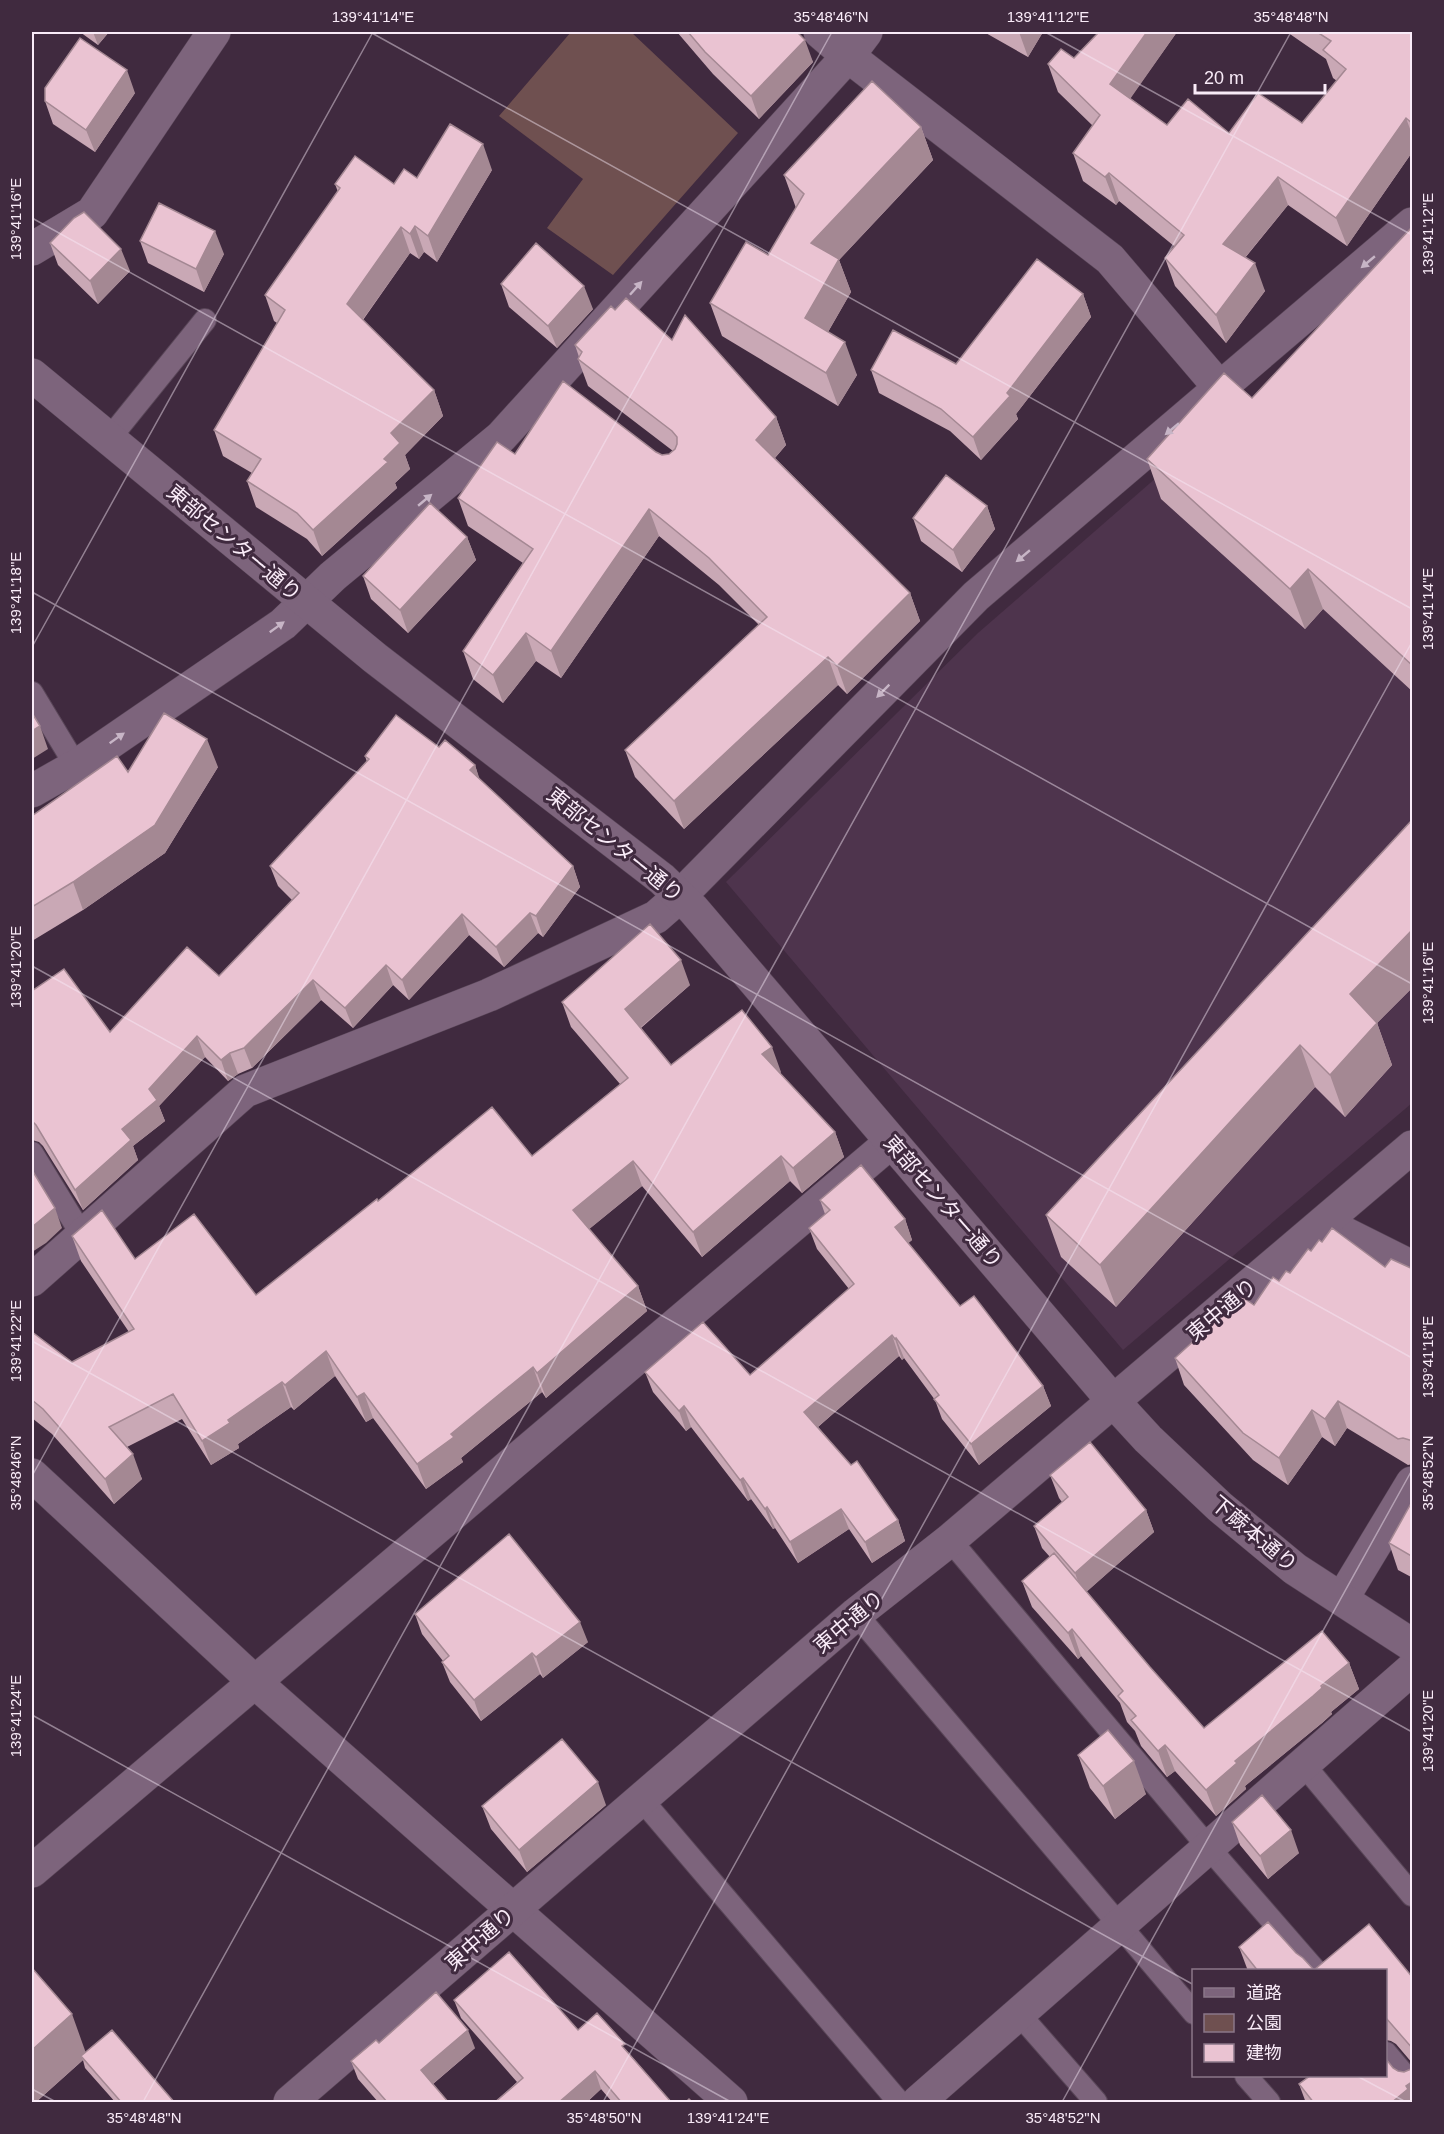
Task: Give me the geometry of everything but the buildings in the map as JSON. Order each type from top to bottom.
[{"type":"street","points":[[32,249],[93,213],[214,32]]},
{"type":"street","points":[[820,32],[857,44],[1110,259],[1220,388]]},
{"type":"street","points":[[32,791],[76,766],[283,624],[333,576],[564,385],[857,44]]},
{"type":"street","points":[[32,1280],[245,1091],[489,995],[657,917],[976,596],[1413,224]]},
{"type":"street","name":"東部センター通り","points":[[32,375],[375,658],[662,879],[680,896],[1114,1402]]},
{"type":"street","points":[[32,1871],[891,1142]]},
{"type":"street","name":"東中通り","points":[[290,2103],[856,1614],[950,1540],[1413,1147]]},
{"type":"street","points":[[1324,1223],[1413,1267]]},
{"type":"street","name":"下蕨本通り","points":[[1114,1402],[1148,1439],[1220,1507],[1295,1569],[1413,1645]]},
{"type":"street","points":[[32,1475],[256,1683],[731,2103]]},
{"type":"street","points":[[1342,1599],[1413,1483]]},
{"type":"street","points":[[918,2103],[1413,1669]]},
{"type":"lane","points":[[109,439],[205,320]]},
{"type":"lane","points":[[32,693],[76,766]]},
{"type":"lane","points":[[32,1153],[82,1235]]},
{"type":"lane","points":[[950,1540],[1313,1969]]},
{"type":"lane","points":[[856,1614],[1192,2011]]},
{"type":"lane","points":[[1304,1765],[1413,1895]]},
{"type":"lane","points":[[642,1800],[899,2103]]},
{"type":"lane","points":[[1019,2014],[1096,2103]]},
{"type":"lane","points":[[1387,2054],[1413,2084]]},
{"type":"lane","points":[[1247,2077],[1269,2103]]},
{"type":"shaded area","points":[[1242,403],[1412,549],[1412,1103],[1123,1350],[726,882],[978,633]]},
{"type":"green space","points":[[571,32],[631,32],[738,133],[613,275],[547,228],[583,179],[499,116]]}]
